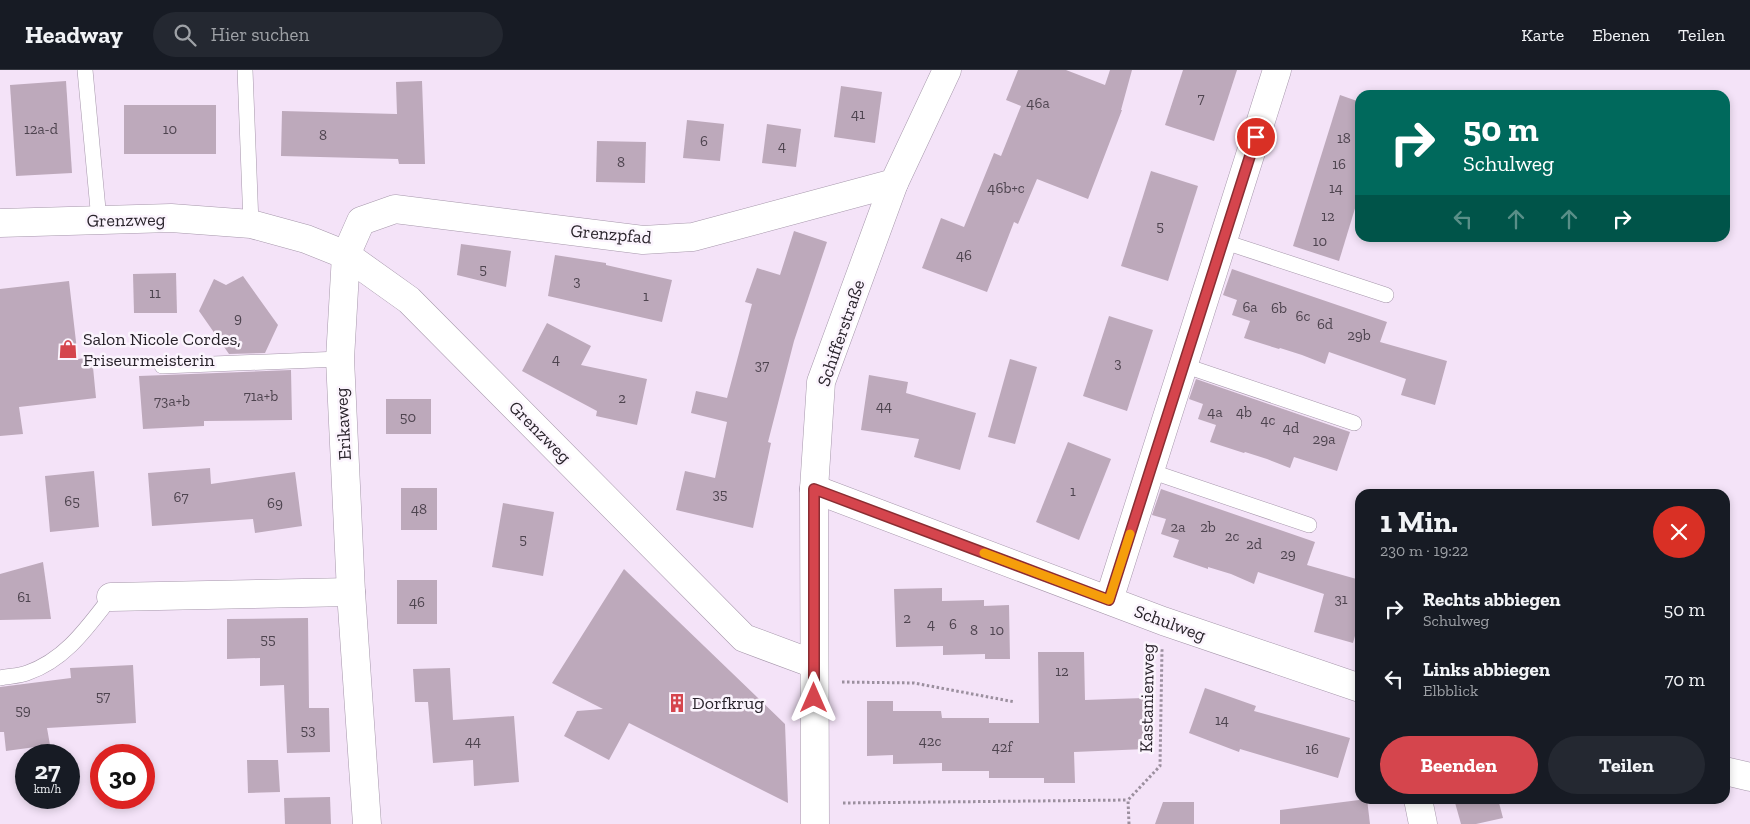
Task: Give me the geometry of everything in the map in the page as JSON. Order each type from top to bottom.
[{"type":"street","name":"Schifferstraße","points":[[815,813],[814,489],[821,382],[894,183],[947,70]]},
{"type":"street","points":[[1109,600],[1277,70]]},
{"type":"street","name":"Grenzpfad","points":[[346,255],[361,221],[395,209],[643,240],[694,237],[894,183]]},
{"type":"street","name":"Grenzweg","points":[[0,223],[171,218],[251,224],[306,239],[346,255],[409,300],[744,638],[814,672]]},
{"type":"street","name":"Erikaweg","points":[[346,255],[340,359],[351,592],[367,824]]},
{"type":"street","name":"Schulweg","points":[[814,489],[1163,621],[1307,672],[1355,686]]},
{"type":"street","points":[[110,597],[351,592]]},
{"type":"street","points":[[1730,772],[1750,777]]},
{"type":"street","points":[[1419,804],[1423,824]]},
{"type":"lane","points":[[85,70],[99,220]]},
{"type":"lane","points":[[245,70],[251,224]]},
{"type":"lane","points":[[1222,241],[1386,295]]},
{"type":"lane","points":[[162,366],[340,359]]},
{"type":"lane","points":[[1183,365],[1354,423]]},
{"type":"lane","points":[[1150,471],[1309,525]]},
{"type":"lane","points":[[0,678],[27,673],[56,659],[81,635],[110,597]]},
{"type":"path","name":"Kastanienweg","points":[[1128,800],[1160,766],[1163,621]]},
{"type":"path","points":[[814,672],[914,683],[1015,702]]},
{"type":"path","points":[[815,813],[1128,800],[1129,824]]},
{"type":"building","points":[[1018,70],[1066,70],[1105,85],[1110,70],[1132,70],[1122,110],[1088,199],[1037,179],[1018,224],[1014,222],[987,292],[922,268],[941,218],[964,227],[994,153],[1001,156],[1021,106],[1006,100]]},
{"type":"building","points":[[1183,70],[1237,70],[1214,141],[1165,125]]},
{"type":"building","points":[[66,81],[72,173],[16,176],[10,85]]},
{"type":"building","points":[[422,81],[425,164],[399,164],[398,159],[281,156],[282,111],[397,114],[396,82]]},
{"type":"building","points":[[841,86],[882,92],[875,143],[834,137]]},
{"type":"building","points":[[1340,95],[1355,100],[1355,208],[1339,261],[1293,246]]},
{"type":"building","points":[[124,105],[216,105],[216,154],[124,154]]},
{"type":"building","points":[[687,120],[724,124],[720,161],[683,158]]},
{"type":"building","points":[[767,124],[801,129],[796,167],[762,163]]},
{"type":"building","points":[[597,141],[646,142],[645,183],[596,182]]},
{"type":"building","points":[[1151,171],[1198,186],[1168,281],[1121,266]]},
{"type":"building","points":[[794,231],[827,242],[794,341],[768,442],[771,443],[753,528],[676,510],[685,471],[715,478],[727,422],[691,413],[696,391],[727,398],[752,304],[745,302],[757,268],[780,275]]},
{"type":"building","points":[[461,244],[511,251],[506,287],[457,275]]},
{"type":"building","points":[[555,255],[606,263],[606,265],[672,280],[662,322],[548,296]]},
{"type":"building","points":[[1232,269],[1387,322],[1380,342],[1447,361],[1435,405],[1401,395],[1406,379],[1329,352],[1325,364],[1302,355],[1244,338],[1250,321],[1232,315],[1237,300],[1223,295]]},
{"type":"building","points":[[176,273],[177,313],[134,313],[133,274]]},
{"type":"building","points":[[243,276],[278,325],[265,353],[229,354],[199,311],[214,279],[226,285]]},
{"type":"building","points":[[69,281],[78,359],[92,357],[96,398],[19,407],[23,434],[0,436],[0,289]]},
{"type":"building","points":[[1109,316],[1153,330],[1127,411],[1083,396]]},
{"type":"building","points":[[547,323],[591,346],[581,365],[647,379],[637,425],[596,416],[597,411],[522,371]]},
{"type":"building","points":[[1010,359],[1037,367],[1015,444],[988,437]]},
{"type":"building","points":[[291,370],[292,420],[204,421],[204,426],[143,429],[139,376]]},
{"type":"building","points":[[869,375],[908,382],[906,393],[976,413],[960,470],[914,457],[919,439],[861,430]]},
{"type":"building","points":[[1196,379],[1350,432],[1337,471],[1294,457],[1290,468],[1210,442],[1216,425],[1198,419],[1203,404],[1189,399]]},
{"type":"building","points":[[386,399],[431,399],[431,434],[386,434]]},
{"type":"building","points":[[1068,442],[1111,459],[1079,540],[1036,522]]},
{"type":"building","points":[[210,468],[211,484],[295,472],[302,526],[255,533],[253,519],[152,526],[148,473]]},
{"type":"building","points":[[94,471],[99,527],[50,532],[45,476]]},
{"type":"building","points":[[401,488],[437,488],[437,530],[401,530]]},
{"type":"building","points":[[1161,489],[1315,542],[1307,565],[1355,579],[1355,636],[1353,643],[1314,632],[1324,594],[1258,572],[1254,584],[1231,574],[1208,567],[1208,569],[1173,557],[1179,540],[1161,534],[1166,519],[1152,515]]},
{"type":"building","points":[[503,503],[554,512],[543,576],[492,567]]},
{"type":"building","points":[[43,562],[51,619],[0,620],[0,574]]},
{"type":"building","name":"Dorfkrug","points":[[624,569],[785,724],[788,803],[629,723],[609,760],[564,736],[577,711],[603,709],[552,683]]},
{"type":"building","points":[[397,580],[437,580],[437,624],[397,624]]},
{"type":"building","points":[[942,588],[942,601],[984,600],[984,606],[1009,605],[1010,659],[985,659],[985,654],[943,655],[943,646],[896,647],[894,589]]},
{"type":"building","points":[[308,618],[309,708],[329,708],[330,752],[287,753],[284,685],[260,686],[260,658],[227,659],[227,619]]},
{"type":"building","points":[[1038,652],[1084,652],[1085,700],[1144,698],[1146,749],[1074,752],[1075,783],[1044,783],[1044,778],[989,778],[989,771],[942,771],[942,763],[893,764],[893,755],[867,756],[867,701],[893,701],[893,711],[941,711],[942,718],[989,718],[989,723],[1039,723]]},
{"type":"building","points":[[133,665],[136,723],[47,728],[50,744],[15,744],[15,750],[6,751],[4,732],[0,732],[0,687],[71,678],[70,668]]},
{"type":"building","points":[[450,668],[453,720],[514,716],[519,782],[474,786],[473,760],[433,763],[428,702],[415,702],[413,669]]},
{"type":"building","points":[[1205,688],[1256,706],[1254,711],[1350,738],[1338,778],[1240,749],[1239,752],[1189,733]]},
{"type":"building","points":[[247,760],[278,760],[280,792],[248,793]]},
{"type":"building","points":[[330,797],[331,824],[285,824],[284,798]]},
{"type":"building","points":[[1355,801],[1355,804],[1368,804],[1370,824],[1280,824],[1280,810]]},
{"type":"building","points":[[1163,802],[1194,802],[1194,824],[1155,824]]},
{"type":"building","points":[[1455,804],[1499,804],[1503,818],[1476,824],[1461,824]]},
{"type":"slow traffic","points":[[984,553],[1109,600],[1130,534]]},
{"type":"place","name":"Salon Nicole Cordes, Friseurmeisterin","points":[[68,349]]},
{"type":"place","name":"Dorfkrug","points":[[677,703]]},
{"type":"route","points":[[814,698],[814,489],[1109,600],[1256,137]]}]
